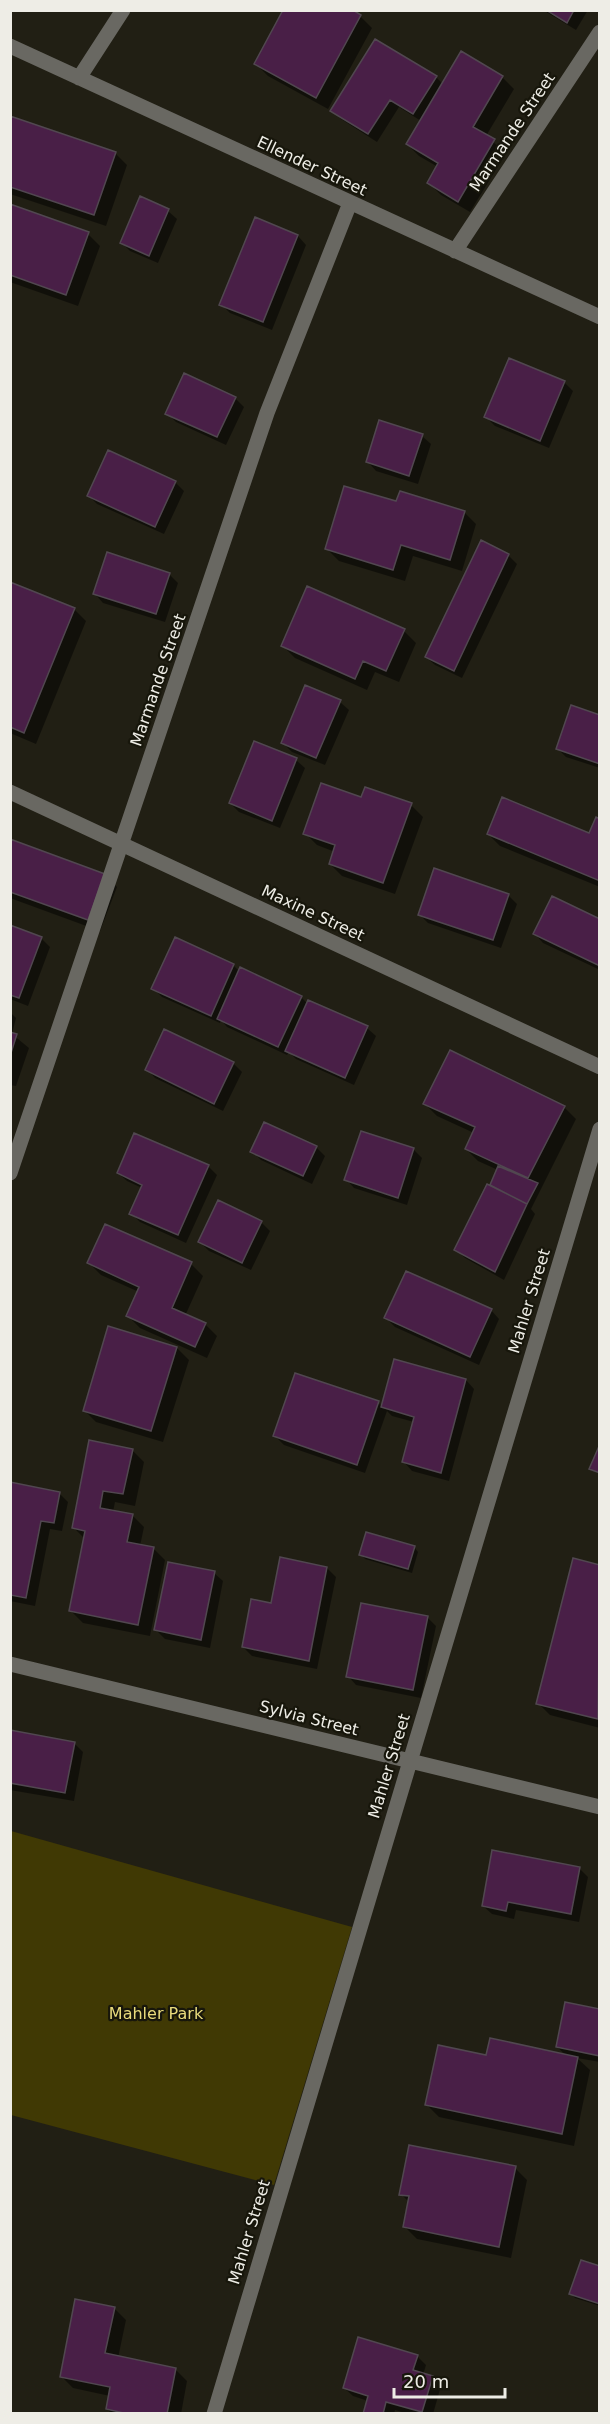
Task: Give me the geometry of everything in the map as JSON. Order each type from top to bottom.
[{"type":"street","points":[[79,78],[123,10]]},
{"type":"street","name":"Marmande Street","points":[[455,251],[600,32]]},
{"type":"street","name":"Ellender Street","points":[[10,46],[600,317]]},
{"type":"street","name":"Marmande Street","points":[[10,1173],[267,413],[350,203]]},
{"type":"street","name":"Maxine Street","points":[[10,792],[600,1066]]},
{"type":"street","name":"Mahler Street","points":[[214,2414],[600,1129]]},
{"type":"street","name":"Sylvia Street","points":[[10,1664],[600,1807]]},
{"type":"green space","name":"Mahler Park","points":[[11,1831],[352,1927],[274,2185],[11,2115]]},
{"type":"building","points":[[283,10],[353,10],[361,15],[316,98],[254,64]]},
{"type":"building","points":[[546,10],[574,10],[567,23]]},
{"type":"building","points":[[375,39],[437,76],[413,114],[390,100],[368,134],[330,111]]},
{"type":"building","points":[[461,51],[503,76],[473,127],[495,139],[458,202],[427,183],[438,163],[406,144]]},
{"type":"building","points":[[10,116],[116,152],[94,215],[10,187]]},
{"type":"building","points":[[140,196],[169,209],[149,256],[120,243]]},
{"type":"building","points":[[10,204],[89,232],[66,295],[10,275]]},
{"type":"building","points":[[255,217],[298,235],[263,322],[219,305]]},
{"type":"building","points":[[509,358],[565,381],[540,441],[484,417]]},
{"type":"building","points":[[184,373],[236,397],[217,437],[165,414]]},
{"type":"building","points":[[379,420],[423,434],[409,476],[366,462]]},
{"type":"building","points":[[108,450],[176,481],[155,527],[87,496]]},
{"type":"building","points":[[344,486],[396,501],[400,491],[465,511],[450,560],[401,545],[393,570],[325,549]]},
{"type":"building","points":[[481,540],[509,554],[454,671],[425,657]]},
{"type":"building","points":[[107,552],[170,573],[156,614],[93,594]]},
{"type":"building","points":[[10,582],[75,608],[24,733],[10,727]]},
{"type":"building","points":[[307,586],[405,629],[386,671],[363,661],[355,679],[281,646]]},
{"type":"building","points":[[305,685],[341,700],[316,758],[281,743]]},
{"type":"building","points":[[571,705],[600,715],[600,764],[556,749]]},
{"type":"building","points":[[254,741],[297,758],[272,821],[229,803]]},
{"type":"building","points":[[321,783],[361,797],[365,787],[412,803],[383,883],[329,864],[335,845],[303,834]]},
{"type":"building","points":[[502,797],[589,833],[596,817],[600,819],[600,881],[487,834]]},
{"type":"building","points":[[10,839],[105,874],[88,920],[10,892]]},
{"type":"building","points":[[434,868],[509,894],[493,940],[418,915]]},
{"type":"building","points":[[552,896],[600,919],[600,966],[533,934]]},
{"type":"building","points":[[10,925],[42,937],[19,998],[10,995]]},
{"type":"building","points":[[175,937],[234,964],[211,1016],[151,989]]},
{"type":"building","points":[[240,967],[302,996],[278,1047],[217,1019]]},
{"type":"building","points":[[308,1000],[368,1026],[345,1078],[285,1051]]},
{"type":"building","points":[[164,1029],[234,1062],[214,1104],[145,1070]]},
{"type":"building","points":[[10,1032],[17,1034],[10,1056]]},
{"type":"building","points":[[450,1050],[565,1106],[528,1178],[465,1149],[475,1127],[423,1104]]},
{"type":"building","points":[[264,1122],[317,1146],[303,1176],[250,1152]]},
{"type":"building","points":[[361,1131],[414,1148],[398,1198],[344,1180]]},
{"type":"building","points":[[134,1133],[209,1165],[178,1235],[129,1214],[142,1185],[117,1173]]},
{"type":"building","points":[[498,1166],[538,1183],[527,1204],[490,1185]]},
{"type":"building","points":[[487,1184],[527,1204],[495,1272],[454,1250]]},
{"type":"building","points":[[218,1200],[262,1221],[242,1263],[198,1242]]},
{"type":"building","points":[[105,1224],[192,1262],[172,1308],[206,1323],[195,1347],[126,1316],[139,1287],[87,1263]]},
{"type":"building","points":[[406,1271],[492,1309],[470,1357],[384,1318]]},
{"type":"building","points":[[108,1326],[177,1347],[151,1431],[83,1411]]},
{"type":"building","points":[[394,1359],[466,1379],[441,1473],[402,1462],[414,1417],[381,1407]]},
{"type":"building","points":[[295,1373],[379,1401],[357,1465],[273,1436]]},
{"type":"building","points":[[89,1440],[133,1449],[123,1494],[103,1491],[100,1508],[133,1514],[127,1542],[154,1547],[138,1625],[69,1611],[85,1531],[72,1528]]},
{"type":"building","points":[[600,1444],[600,1473],[589,1469]]},
{"type":"building","points":[[10,1482],[60,1492],[54,1523],[41,1521],[26,1598],[10,1595]]},
{"type":"building","points":[[366,1532],[415,1546],[408,1569],[359,1555]]},
{"type":"building","points":[[280,1557],[327,1567],[309,1661],[242,1647],[251,1599],[271,1603]]},
{"type":"building","points":[[573,1558],[600,1565],[598,1719],[536,1704]]},
{"type":"building","points":[[168,1562],[215,1571],[201,1640],[154,1630]]},
{"type":"building","points":[[361,1603],[428,1616],[413,1690],[346,1677]]},
{"type":"building","points":[[10,1730],[75,1742],[65,1793],[10,1783]]},
{"type":"building","points":[[492,1850],[580,1867],[571,1914],[508,1902],[506,1911],[482,1906]]},
{"type":"building","points":[[565,2002],[600,2009],[600,2056],[556,2047]]},
{"type":"building","points":[[490,2038],[578,2057],[562,2134],[425,2105],[438,2045],[486,2055]]},
{"type":"building","points":[[409,2145],[516,2166],[499,2247],[403,2227],[409,2196],[399,2195]]},
{"type":"building","points":[[581,2260],[600,2266],[600,2304],[569,2294]]},
{"type":"building","points":[[75,2299],[115,2307],[105,2353],[176,2368],[167,2414],[128,2414],[106,2409],[110,2387],[60,2377]]},
{"type":"building","points":[[358,2337],[418,2355],[413,2370],[433,2376],[422,2412],[386,2402],[383,2414],[363,2414],[368,2396],[343,2388]]}]
